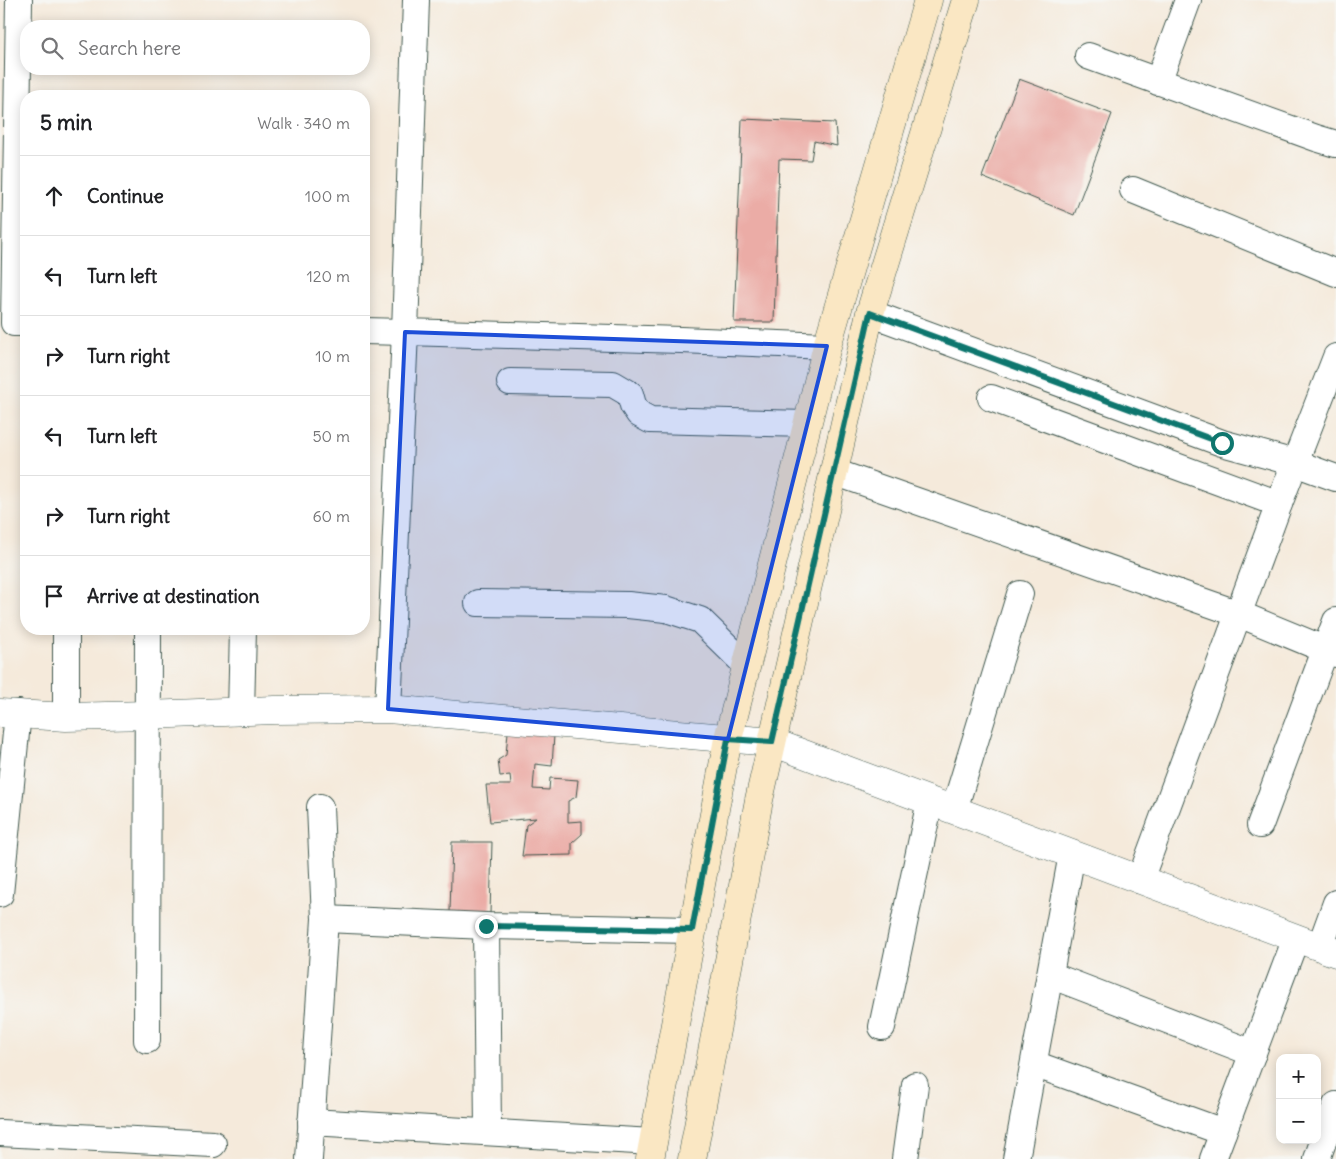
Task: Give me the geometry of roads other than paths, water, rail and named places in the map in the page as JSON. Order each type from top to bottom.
[{"type":"main road","points":[[651,1150],[728,739],[828,346],[928,0]]},
{"type":"main road","points":[[692,1159],[759,800],[870,313],[966,0]]},
{"type":"street","points":[[19,0],[14,322],[20,322]]},
{"type":"street","points":[[388,709],[405,332],[416,0]]},
{"type":"street","points":[[1158,82],[1188,0]]},
{"type":"street","points":[[1088,56],[1336,144]]},
{"type":"street","points":[[1133,190],[1336,273]]},
{"type":"street","points":[[870,313],[1222,443],[1295,463],[1336,478]]},
{"type":"street","points":[[370,331],[828,346]]},
{"type":"street","points":[[1140,880],[1279,504],[1336,357]]},
{"type":"street","points":[[510,382],[613,384],[630,394],[639,414],[650,420],[807,424]]},
{"type":"street","points":[[991,398],[1279,504]]},
{"type":"street","points":[[834,472],[1239,614],[1330,652]]},
{"type":"street","points":[[882,1027],[942,806],[1020,594]]},
{"type":"street","points":[[478,603],[628,605],[666,609],[700,620],[746,665]]},
{"type":"street","points":[[1260,824],[1330,652],[1336,621]]},
{"type":"street","points":[[66,635],[66,717]]},
{"type":"street","points":[[147,1040],[148,635]]},
{"type":"street","points":[[241,712],[243,635]]},
{"type":"street","points":[[0,894],[9,713],[66,717],[275,710],[388,709],[772,742],[1317,946]]},
{"type":"street","points":[[309,1159],[325,919],[320,806]]},
{"type":"street","points":[[1016,1159],[1072,854]]},
{"type":"street","points":[[1213,1159],[1253,1053],[1317,946],[1336,903]]},
{"type":"street","points":[[325,919],[486,926],[692,930]]},
{"type":"street","points":[[486,926],[488,1132]]},
{"type":"street","points":[[1050,975],[1253,1053]]},
{"type":"street","points":[[1034,1064],[1223,1132]]},
{"type":"street","points":[[904,1159],[915,1085]]},
{"type":"street","points":[[1317,1159],[1336,1105]]},
{"type":"street","points":[[311,1122],[488,1132],[651,1150]]},
{"type":"street","points":[[0,1133],[213,1144]]}]
